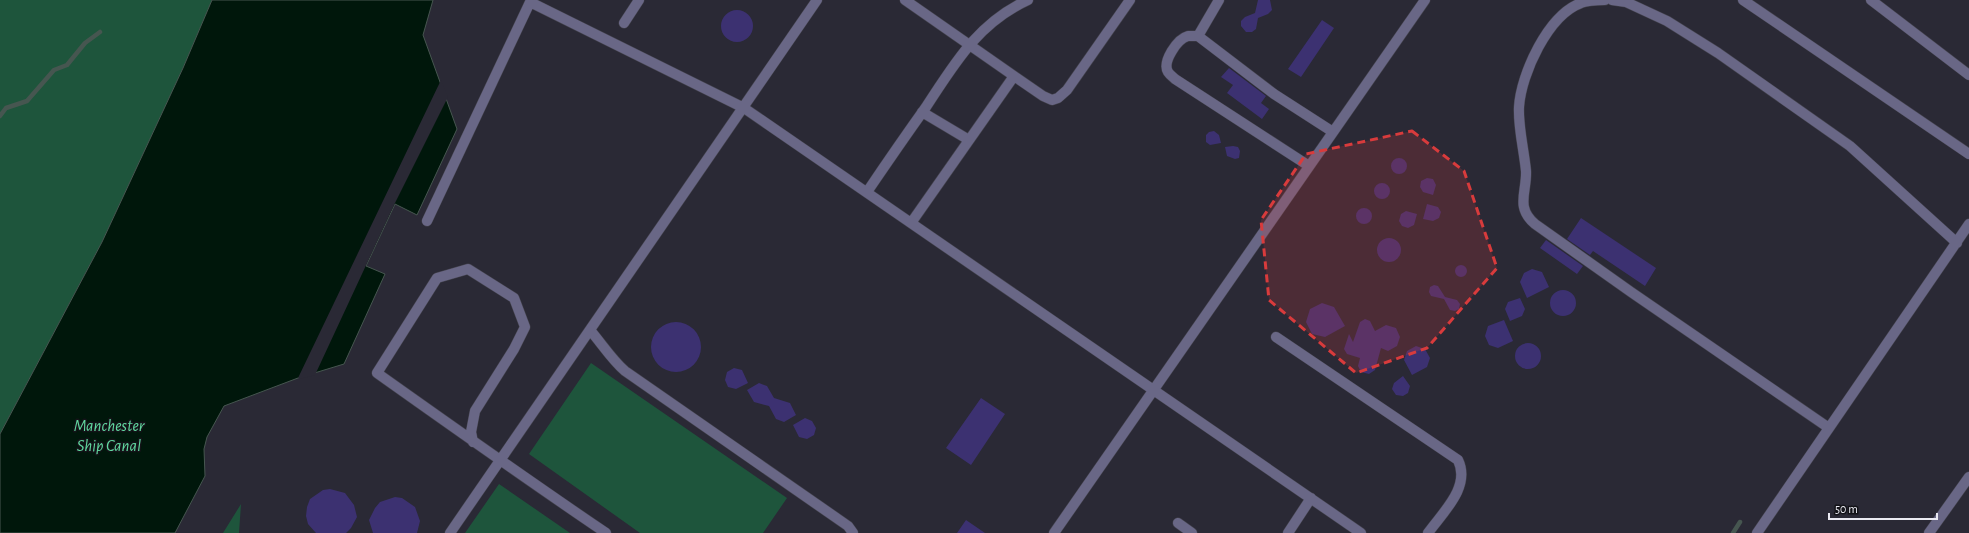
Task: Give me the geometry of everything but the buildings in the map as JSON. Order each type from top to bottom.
[{"type":"lane","points":[[624,23],[640,0]]},
{"type":"lane","points":[[450,533],[818,0]]},
{"type":"lane","points":[[905,0],[1043,96],[1052,100],[1058,98],[1067,90],[1130,0]]},
{"type":"lane","points":[[867,192],[968,44],[992,21],[1014,6],[1028,0]]},
{"type":"lane","points":[[1198,36],[1219,0]]},
{"type":"lane","points":[[1054,533],[1425,0]]},
{"type":"lane","points":[[1605,0],[1581,3],[1567,11],[1556,21],[1544,37],[1525,78],[1519,107],[1526,173],[1524,211],[1528,218],[1631,292],[1829,428]]},
{"type":"lane","points":[[1612,0],[1626,2],[1667,21],[1718,53],[1850,146],[1957,242]]},
{"type":"lane","points":[[1743,0],[1969,154]]},
{"type":"lane","points":[[1871,0],[1969,75]]},
{"type":"lane","points":[[427,221],[530,1],[744,108],[1361,533]]},
{"type":"lane","points":[[1309,166],[1237,118],[1195,94],[1168,72],[1168,61],[1178,43],[1188,36],[1198,36],[1274,94],[1333,132]]},
{"type":"lane","points":[[910,223],[1014,76]]},
{"type":"lane","points":[[922,112],[969,140]]},
{"type":"lane","points":[[1757,533],[1969,224]]},
{"type":"lane","points":[[473,442],[471,432],[475,411],[514,349],[525,327],[514,298],[468,270],[437,278],[377,372],[499,461],[606,533]]},
{"type":"lane","points":[[590,330],[609,352],[615,363],[625,372],[848,526],[853,533]]},
{"type":"lane","points":[[1276,337],[1458,460],[1463,474],[1458,492],[1428,533]]},
{"type":"lane","points":[[1929,533],[1969,477]]},
{"type":"lane","points":[[1288,533],[1311,498]]},
{"type":"lane","points":[[1178,524],[1192,533]]},
{"type":"highlighted area","points":[[1412,131],[1464,171],[1497,268],[1427,348],[1356,373],[1269,300],[1261,220],[1306,154]]},
{"type":"green space","points":[[0,0],[212,0],[183,68],[102,242],[0,434]]},
{"type":"green space","points":[[591,363],[787,498],[763,533],[640,533],[529,454]]},
{"type":"green space","points":[[499,484],[570,533],[465,533]]},
{"type":"green space","points":[[241,504],[239,533],[223,533]]},
{"type":"water","name":"Manchester Ship Canal","points":[[212,0],[433,0],[423,35],[457,129],[417,215],[395,204],[366,266],[385,274],[344,364],[298,378],[224,406],[207,437],[204,449],[205,476],[175,533],[0,533],[0,434],[102,242],[183,68]]},
{"type":"pier","points":[[441,80],[448,97],[395,203],[315,375],[300,379],[298,378]]},
{"type":"waterway","points":[[0,116],[6,108],[27,101],[54,70],[67,65],[85,43],[100,32]]},
{"type":"waterway","points":[[1733,533],[1740,522]]}]
